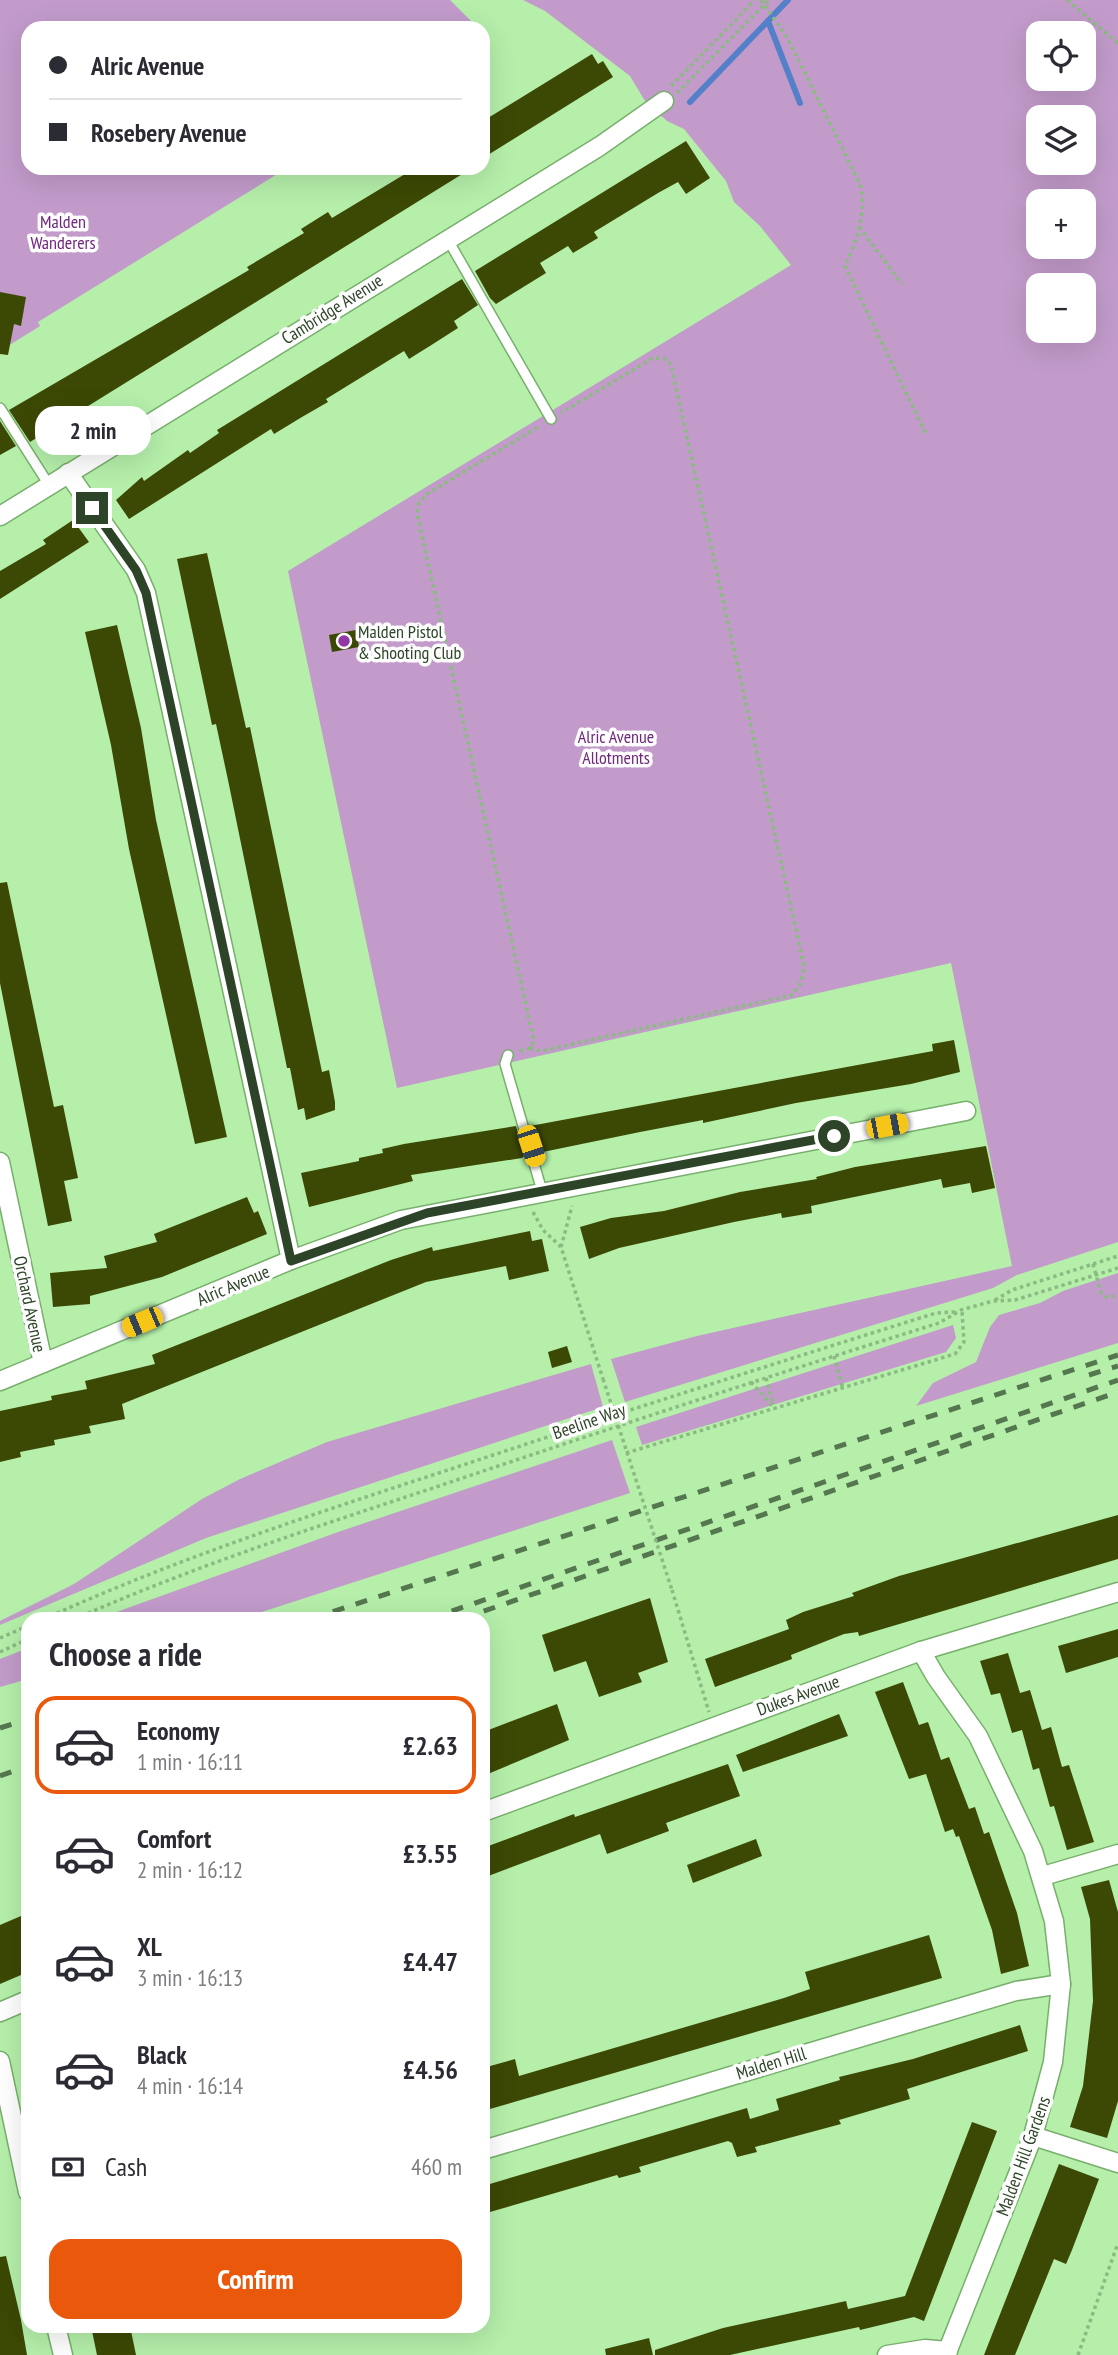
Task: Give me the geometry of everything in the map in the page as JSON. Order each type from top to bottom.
[{"type":"street","name":"Cambridge Avenue","points":[[0,516],[600,146],[664,101]]},
{"type":"street","points":[[68,473],[136,570],[146,593],[291,1261]]},
{"type":"street","name":"Alric Avenue","points":[[0,1381],[291,1261],[401,1220],[966,1111]]},
{"type":"street","name":"Orchard Avenue","points":[[0,1162],[43,1363]]},
{"type":"street","name":"Dukes Avenue","points":[[490,1809],[921,1651],[1118,1592]]},
{"type":"street","name":"Malden Hill Gardens","points":[[921,1651],[992,1760],[1043,1876],[1054,1921],[1061,1984],[1053,2062],[1034,2136],[947,2353]]},
{"type":"street","points":[[1043,1876],[1118,1854]]},
{"type":"street","name":"Malden Hill","points":[[490,2148],[1003,1995],[1039,1985],[1061,1984]]},
{"type":"street","points":[[0,2012],[21,2003]]},
{"type":"street","points":[[0,2061],[21,2159]]},
{"type":"street","points":[[1034,2136],[1118,2163]]},
{"type":"street","points":[[57,2333],[62,2355]]},
{"type":"street","points":[[887,2355],[925,2349],[947,2353]]},
{"type":"lane","points":[[447,238],[551,419]]},
{"type":"lane","points":[[0,408],[49,485]]},
{"type":"lane","points":[[508,1055],[505,1064],[542,1191]]},
{"type":"path","points":[[664,101],[671,85],[755,0]]},
{"type":"path","points":[[664,101],[679,92],[763,2],[769,0]]},
{"type":"path","points":[[1067,0],[1118,43]]},
{"type":"path","points":[[763,2],[777,23],[860,184],[863,197],[856,247],[845,266],[926,434]]},
{"type":"path","points":[[859,216],[862,233],[902,284]]},
{"type":"path","points":[[508,1055],[530,1048],[541,1051],[792,995],[801,983],[804,966],[671,365],[667,359],[653,358],[427,494],[419,503],[417,513],[534,1041],[530,1048]]},
{"type":"path","points":[[561,1247],[572,1208],[571,1186]]},
{"type":"path","points":[[523,1195],[543,1230],[561,1247],[713,1726]]},
{"type":"path","points":[[993,1301],[1012,1290],[1118,1256]]},
{"type":"path","points":[[1093,1264],[1101,1293],[1106,1297],[1118,1296]]},
{"type":"path","name":"Beeline Way","points":[[91,1612],[133,1593],[250,1551],[766,1377],[939,1323],[959,1311],[993,1301],[1014,1300],[1118,1268]]},
{"type":"path","points":[[59,1612],[127,1581],[284,1524],[703,1385],[936,1313],[959,1311],[964,1342],[955,1354],[626,1453]]},
{"type":"path","points":[[834,1356],[843,1389]]},
{"type":"path","points":[[766,1377],[775,1409]]},
{"type":"path","points":[[751,1382],[775,1409]]},
{"type":"path","points":[[0,1639],[21,1629]]},
{"type":"path","points":[[0,1652],[21,1642]]},
{"type":"path","points":[[1078,2355],[1118,2243]]},
{"type":"green space","name":"Malden Wanderers","points":[[0,0],[450,0],[471,21],[21,21],[21,175],[276,175],[38,322],[40,326],[0,351]]},
{"type":"green space","name":"Alric Avenue Allotments","points":[[523,0],[1118,0],[1118,1242],[1017,1275],[993,1288],[625,1402],[611,1359],[697,1336],[1012,1266],[951,963],[397,1088],[288,571],[791,265],[760,226],[734,202],[726,181],[684,129],[667,121],[645,101],[630,76],[545,11]]},
{"type":"green space","points":[[1118,1273],[1118,1343],[916,1406],[933,1383],[976,1362],[990,1327],[999,1315],[1040,1303],[1063,1291]]},
{"type":"green space","points":[[953,1325],[956,1338],[946,1352],[642,1445],[636,1427]]},
{"type":"green space","points":[[591,1364],[603,1407],[206,1538],[31,1612],[21,1612],[21,1616],[0,1625],[0,1621],[74,1584],[202,1499],[240,1479],[327,1442]]},
{"type":"green space","points":[[612,1440],[630,1493],[262,1612],[116,1612],[341,1531]]},
{"type":"green space","points":[[21,1651],[21,1681],[0,1687],[0,1659]]},
{"type":"building","points":[[592,54],[598,64],[603,61],[613,77],[490,154],[490,117]]},
{"type":"building","points":[[686,141],[710,178],[686,194],[678,182],[594,232],[598,238],[573,253],[568,246],[540,263],[546,273],[496,304],[490,298],[475,271]]},
{"type":"building","points":[[403,175],[461,175],[30,442],[9,410],[249,270],[247,267],[304,233],[301,229],[328,212],[332,218]]},
{"type":"building","points":[[462,279],[478,305],[454,321],[458,328],[433,344],[409,359],[404,351],[326,399],[328,402],[274,434],[271,429],[129,519],[116,500],[142,477],[144,481],[188,450],[190,453],[219,433],[217,430]]},
{"type":"building","points":[[0,292],[26,297],[21,326],[14,324],[8,355],[0,354]]},
{"type":"building","points":[[0,421],[16,446],[0,455]]},
{"type":"building","points":[[73,520],[89,542],[0,599],[0,571],[46,544],[43,540]]},
{"type":"building","points":[[207,553],[246,728],[250,727],[322,1072],[329,1070],[335,1102],[335,1110],[306,1120],[304,1108],[298,1110],[290,1068],[287,1068],[216,724],[212,725],[177,559]]},
{"type":"building","points":[[117,625],[141,728],[156,820],[227,1137],[195,1144],[129,849],[111,745],[85,632]]},
{"type":"building","name":"Malden Pistol & Shooting Club","points":[[356,630],[359,647],[332,652],[329,635]]},
{"type":"building","points":[[7,882],[54,1107],[63,1105],[78,1178],[64,1181],[72,1221],[48,1226],[0,983],[0,883]]},
{"type":"building","points":[[954,1040],[960,1072],[911,1084],[796,1103],[703,1123],[703,1120],[538,1153],[530,1126],[933,1051],[932,1044]]},
{"type":"building","points":[[516,1126],[524,1156],[522,1158],[411,1175],[413,1181],[309,1207],[301,1173],[359,1161],[359,1158],[383,1153],[382,1149],[404,1144]]},
{"type":"building","points":[[986,1146],[995,1188],[972,1193],[970,1183],[943,1188],[941,1179],[811,1206],[812,1213],[782,1218],[781,1213],[734,1222],[619,1248],[589,1259],[580,1227],[611,1218],[664,1211],[740,1192],[817,1179],[816,1177],[855,1167]]},
{"type":"building","points":[[247,1197],[254,1213],[258,1211],[267,1234],[162,1277],[90,1296],[90,1304],[53,1307],[50,1273],[107,1268],[104,1256],[157,1242],[154,1234]]},
{"type":"building","points":[[530,1231],[532,1241],[542,1239],[549,1271],[509,1280],[506,1266],[426,1282],[122,1404],[125,1419],[89,1426],[91,1433],[54,1440],[55,1445],[20,1452],[21,1457],[0,1462],[0,1411],[52,1400],[51,1396],[87,1389],[85,1381],[155,1364],[152,1355],[391,1260],[432,1247],[433,1251]]},
{"type":"building","points":[[567,1346],[572,1362],[552,1368],[548,1352]]},
{"type":"building","points":[[1118,1515],[1118,1559],[859,1636],[858,1632],[844,1634],[791,1655],[792,1659],[715,1687],[705,1659],[789,1629],[786,1620],[803,1612],[854,1596],[852,1593],[899,1576]]},
{"type":"building","points":[[650,1598],[668,1662],[638,1673],[642,1682],[599,1697],[586,1661],[554,1672],[542,1635]]},
{"type":"building","points":[[1118,1629],[1118,1657],[1066,1673],[1058,1646]]},
{"type":"building","points":[[1008,1653],[1020,1693],[1030,1690],[1042,1730],[1051,1727],[1062,1767],[1069,1765],[1094,1842],[1067,1850],[1054,1806],[1050,1807],[1039,1768],[1033,1770],[1022,1730],[1012,1733],[1000,1693],[991,1695],[980,1661]]},
{"type":"building","points":[[903,1682],[919,1725],[928,1722],[941,1760],[949,1757],[969,1809],[975,1807],[984,1834],[989,1832],[1017,1913],[1029,1966],[1001,1974],[992,1930],[959,1836],[956,1837],[953,1829],[945,1832],[926,1774],[909,1779],[875,1692]]},
{"type":"building","points":[[557,1704],[569,1740],[490,1773],[490,1729]]},
{"type":"building","points":[[839,1714],[848,1736],[743,1772],[736,1755]]},
{"type":"building","points":[[728,1764],[740,1796],[666,1823],[669,1831],[607,1854],[600,1834],[490,1875],[490,1845],[574,1814],[575,1817]]},
{"type":"building","points":[[756,1839],[762,1856],[693,1883],[687,1865]]},
{"type":"building","points":[[1109,1880],[1118,1912],[1118,2101],[1107,2138],[1070,2127],[1083,2086],[1093,2001],[1090,1919],[1081,1887]]},
{"type":"building","points":[[21,1916],[21,1975],[0,1984],[0,1925]]},
{"type":"building","points":[[929,1935],[942,1978],[490,2109],[490,2066],[515,2059],[519,2076],[784,1998],[810,1989],[805,1972]]},
{"type":"building","points":[[1020,2025],[1028,2051],[907,2089],[910,2099],[839,2120],[841,2124],[755,2147],[757,2152],[737,2157],[732,2143],[728,2141],[639,2167],[641,2172],[619,2178],[617,2175],[490,2212],[490,2184],[747,2108],[750,2119],[779,2110],[776,2099],[840,2080],[839,2077],[913,2059]]},
{"type":"building","points":[[972,2122],[997,2131],[924,2321],[914,2317],[730,2355],[655,2355],[655,2350],[723,2328],[846,2301],[848,2309],[905,2296]]},
{"type":"building","points":[[1059,2164],[1099,2179],[1072,2250],[1066,2264],[1054,2259],[1015,2355],[984,2355]]},
{"type":"building","points":[[6,2256],[27,2355],[0,2355],[0,2257]]},
{"type":"building","points":[[92,2333],[131,2333],[136,2355],[97,2355]]},
{"type":"building","points":[[649,2338],[653,2355],[606,2355],[605,2349]]},
{"type":"waterway","points":[[690,102],[788,0]]},
{"type":"waterway","points":[[768,21],[800,103]]},
{"type":"railway","points":[[331,1612],[1118,1355]]},
{"type":"railway","points":[[1089,1375],[1118,1366]]},
{"type":"railway","points":[[449,1612],[1118,1380]]},
{"type":"railway","points":[[481,1612],[1118,1392]]},
{"type":"railway","points":[[0,1728],[21,1721]]},
{"type":"railway","points":[[0,1776],[21,1768]]},
{"type":"place","name":"Malden Pistol & Shooting Club","points":[[344,641]]},
{"type":"route","points":[[92,508],[136,570],[146,593],[291,1261],[427,1213],[834,1136]]}]
